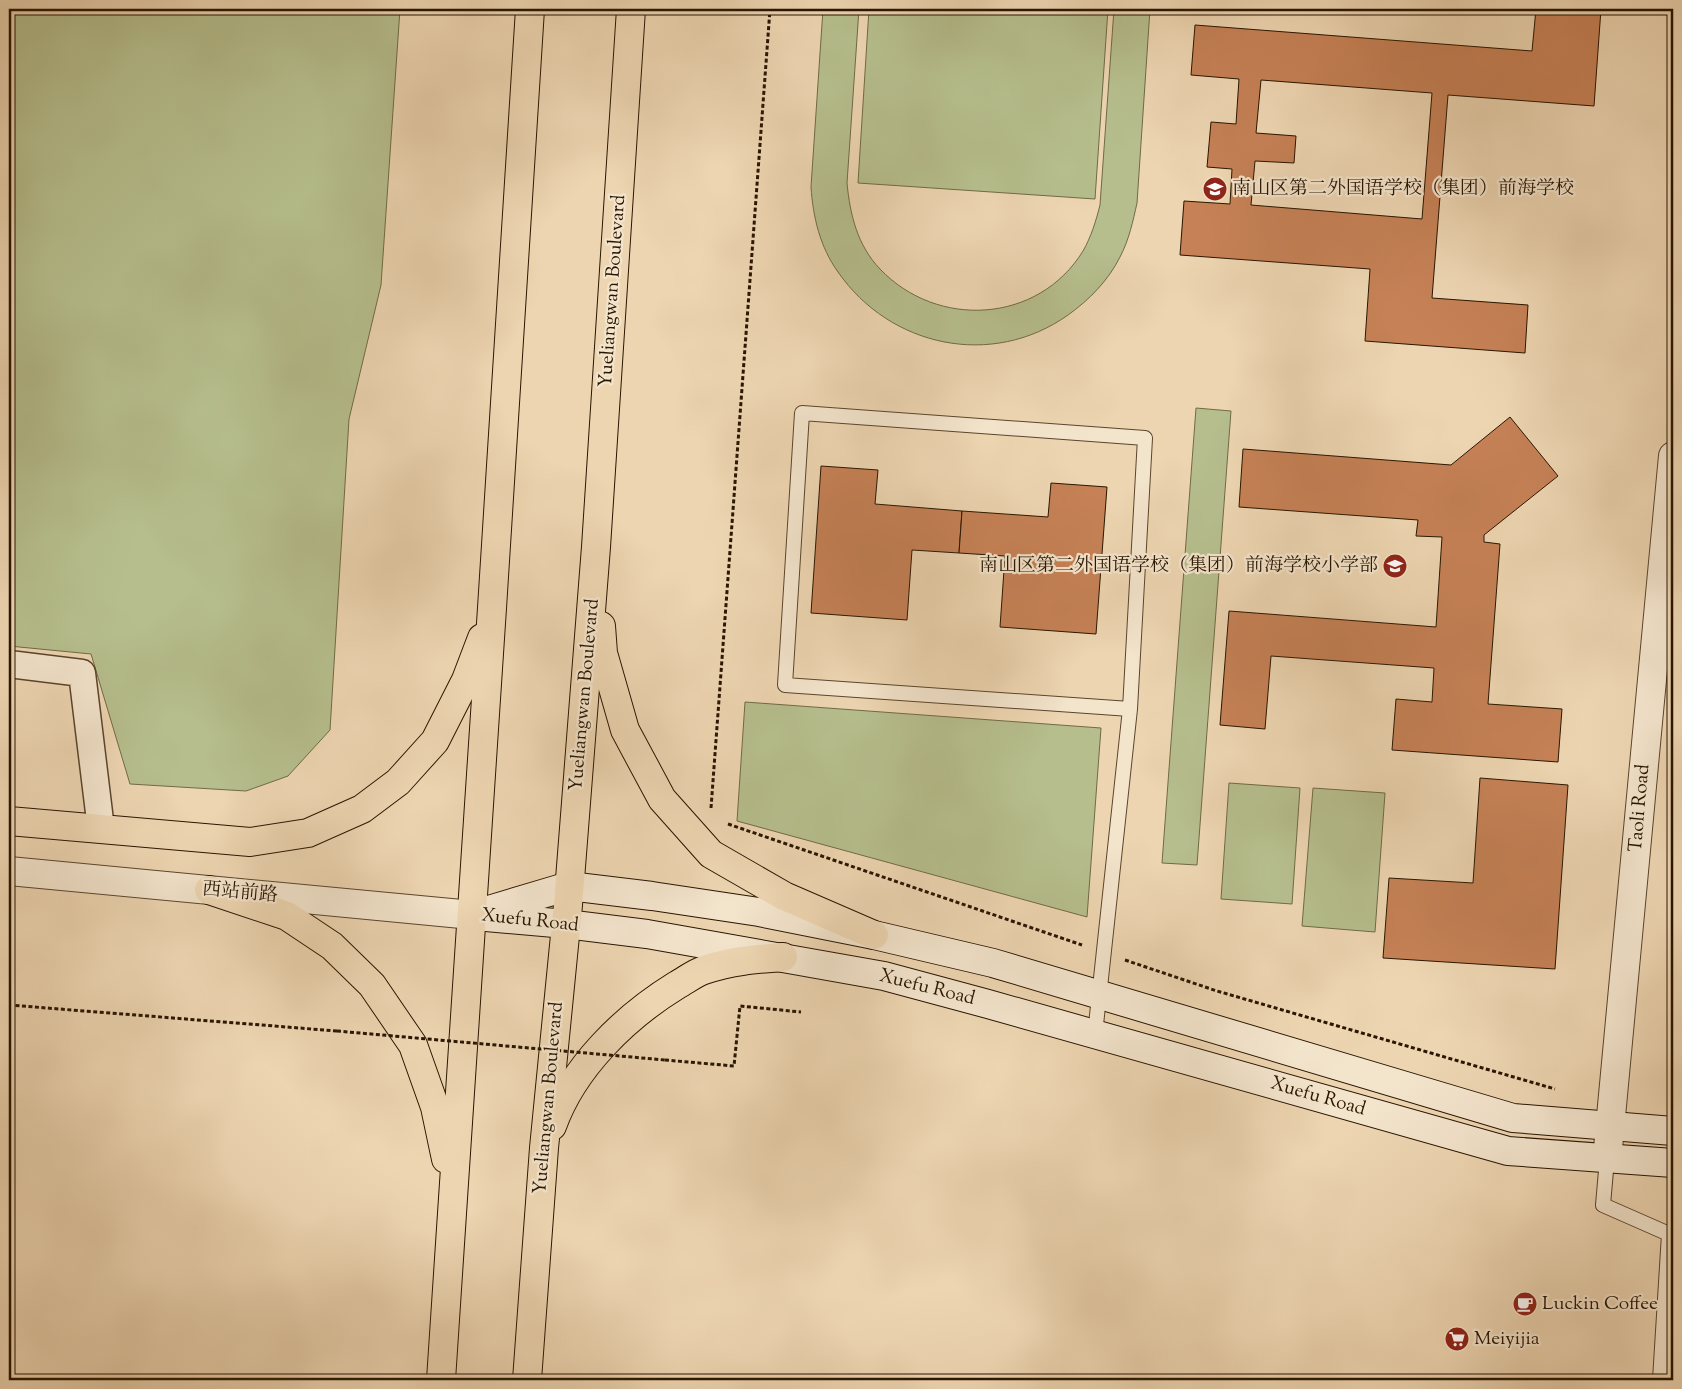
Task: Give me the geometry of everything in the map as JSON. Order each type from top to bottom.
[{"type":"main road","points":[[441,1380],[530,9]]},
{"type":"main road","name":"Yueliangwan Boulevard","points":[[527,1380],[544,1148],[566,924],[596,547],[632,9]]},
{"type":"main road","name":"Taoli Road","points":[[1607,1159],[1673,456]]},
{"type":"main road","points":[[596,547],[603,653],[625,730],[662,799],[711,854],[784,896],[874,935]]},
{"type":"main road","points":[[9,821],[250,842],[308,832],[362,809],[398,782],[435,741],[466,680],[492,608]]},
{"type":"main road","name":"西站前路","points":[[9,871],[472,915]]},
{"type":"main road","name":"Xuefu Road","points":[[472,915],[569,886],[759,912],[874,935],[993,963],[1513,1118],[1673,1131]]},
{"type":"main road","points":[[209,890],[287,916],[332,946],[372,986],[413,1045],[435,1107],[453,1196]]},
{"type":"main road","name":"Xuefu Road","points":[[472,915],[647,934],[884,976],[1508,1151],[1673,1163]]},
{"type":"main road","points":[[544,1148],[556,1113],[574,1082],[600,1048],[636,1015],[666,992],[702,971],[736,961],[783,957]]},
{"type":"street","points":[[9,664],[82,673],[101,829]]},
{"type":"lane","points":[[1095,1034],[1130,709],[1146,438],[802,414],[785,685],[1130,709]]},
{"type":"lane","points":[[1607,1159],[1603,1205],[1671,1235],[1660,1380]]},
{"type":"path","points":[[9,1005],[734,1066],[740,1006],[801,1012]]},
{"type":"green space","points":[[9,9],[400,9],[381,285],[349,419],[330,730],[288,776],[246,791],[130,784],[91,654],[9,646]]},
{"type":"green space","points":[[823,9],[859,9],[847,183],[850,206],[860,239],[872,260],[903,288],[929,302],[957,309],[986,310],[1014,305],[1040,293],[1064,275],[1083,251],[1093,229],[1100,205],[1114,9],[1150,9],[1137,203],[1126,244],[1120,257],[1104,282],[1083,303],[1068,315],[1038,332],[1007,342],[976,345],[944,342],[914,333],[885,318],[860,298],[838,272],[826,252],[816,220],[812,198],[811,187]]},
{"type":"green space","points":[[869,9],[1108,9],[1095,199],[858,183]]},
{"type":"green space","points":[[1196,408],[1231,411],[1197,865],[1162,863]]},
{"type":"green space","points":[[745,702],[1101,728],[1087,917],[737,821]]},
{"type":"green space","points":[[1229,783],[1300,788],[1292,904],[1221,899]]},
{"type":"green space","points":[[1313,788],[1385,793],[1375,932],[1302,926]]},
{"type":"building","points":[[1536,9],[1601,9],[1594,106],[1448,95],[1432,298],[1528,305],[1525,353],[1365,341],[1370,269],[1180,255],[1184,201],[1230,204],[1232,169],[1207,167],[1211,122],[1236,124],[1239,79],[1191,75],[1195,25],[1532,51]],"holes":[[[1261,80],[1432,93],[1422,219],[1251,205],[1255,161],[1294,163],[1296,136],[1256,133]]]},
{"type":"building","points":[[1510,417],[1558,476],[1484,535],[1484,542],[1500,544],[1488,704],[1562,709],[1558,762],[1392,750],[1396,699],[1432,702],[1434,668],[1271,656],[1265,729],[1220,725],[1229,611],[1436,627],[1442,537],[1416,536],[1418,520],[1239,507],[1243,449],[1451,465]]},
{"type":"building","points":[[821,466],[878,470],[875,504],[962,511],[959,553],[912,550],[907,620],[811,613]]},
{"type":"building","points":[[1051,483],[1107,487],[1096,634],[1000,627],[1005,556],[959,553],[962,511],[1048,517]]},
{"type":"building","points":[[1480,778],[1568,785],[1555,969],[1383,958],[1389,878],[1473,883]]},
{"type":"place","name":"南山区第二外国语学校（集团）前海学校","points":[[1215,189]]},
{"type":"place","name":"南山区第二外国语学校（集团）前海学校小学部","points":[[1395,566]]},
{"type":"place","name":"Luckin Coffee","points":[[1525,1304]]},
{"type":"place","name":"Meiyijia","points":[[1457,1339]]}]
